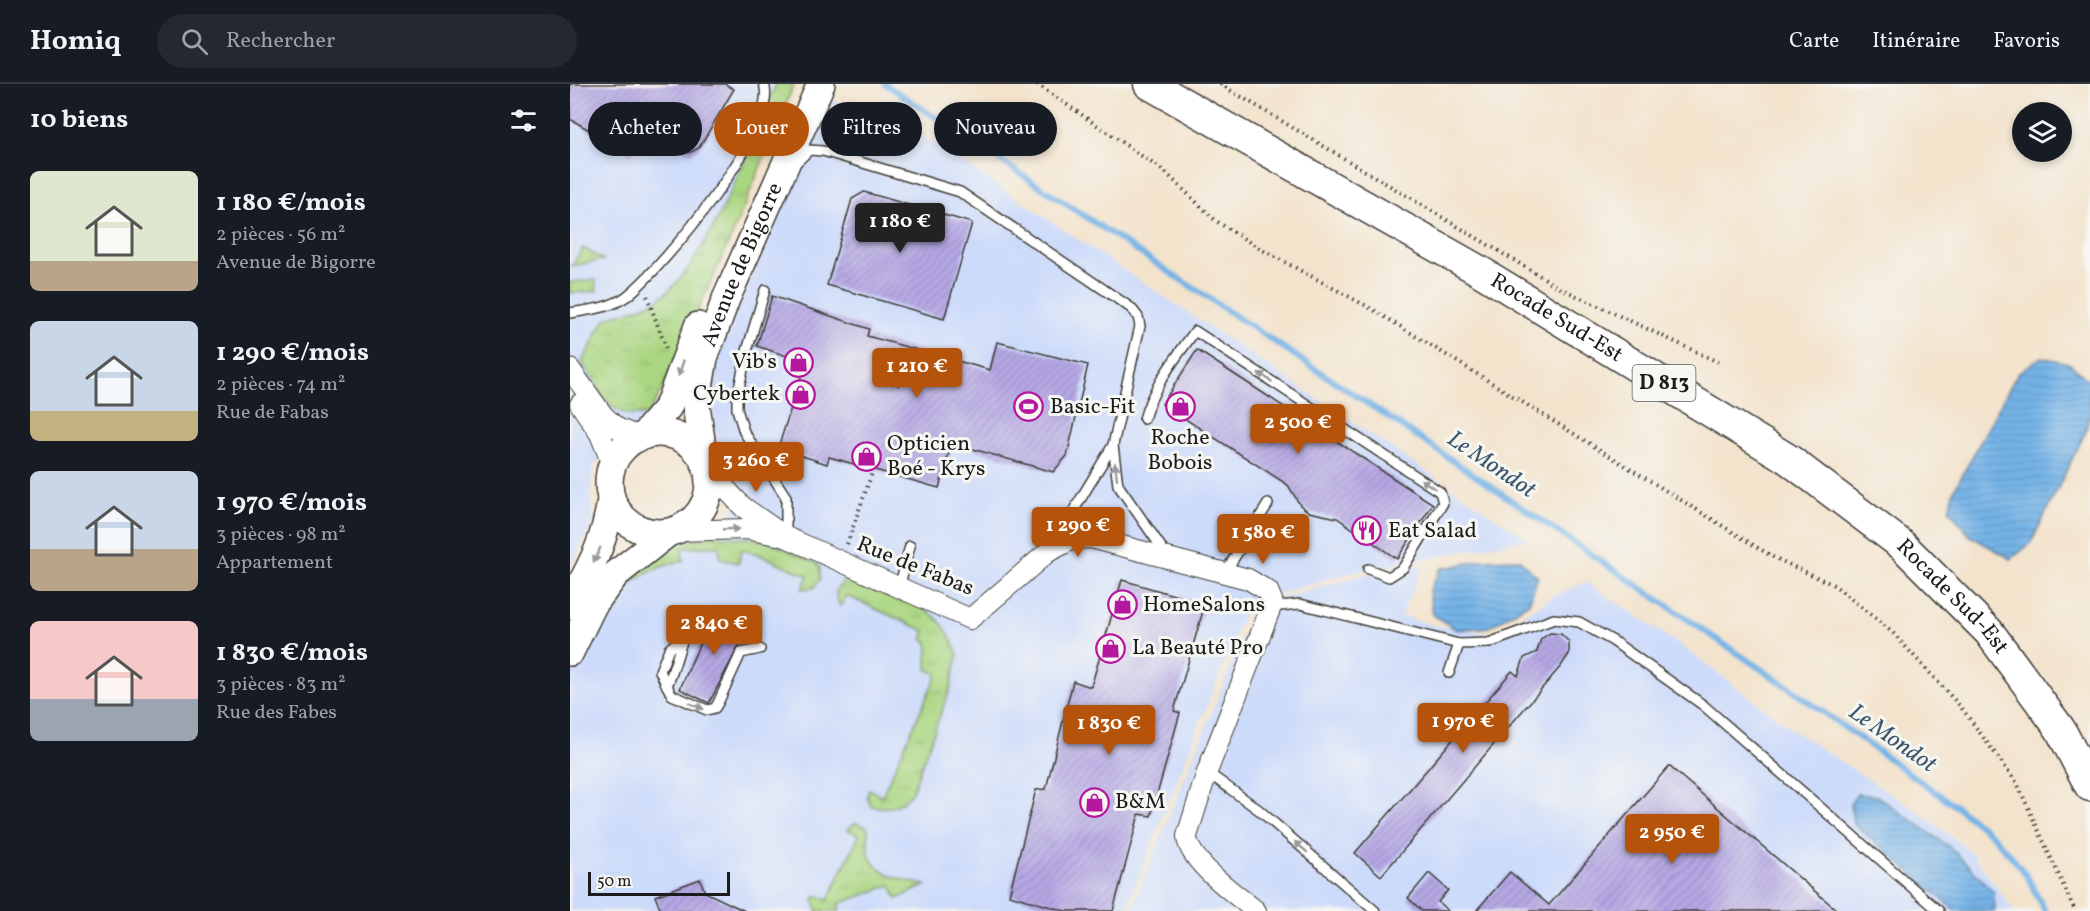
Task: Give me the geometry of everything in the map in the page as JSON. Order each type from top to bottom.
[{"type":"main road","name":"Avenue de Bigorre","points":[[641,436],[668,407],[687,350],[806,84]]},
{"type":"main road","name":"Avenue de Bigorre","points":[[705,462],[696,405],[698,378],[714,332],[821,84]]},
{"type":"main road","name":"Rocade Sud-Est","points":[[1149,84],[1478,270],[1788,459],[1902,545],[1989,632],[2060,729],[2090,786]]},
{"type":"main road","points":[[570,652],[593,605],[616,574],[672,532],[688,524],[705,503],[709,490],[705,462],[673,435],[658,433],[641,436],[627,445],[612,464],[607,529],[597,556],[571,603]]},
{"type":"main road","points":[[611,500],[618,513],[640,530],[672,532]]},
{"type":"street","points":[[570,369],[603,415],[617,428],[641,436]]},
{"type":"street","points":[[570,390],[600,434],[612,464]]},
{"type":"street","name":"Rue de Fabas","points":[[705,462],[743,507],[786,537],[970,619],[1048,552],[1073,539],[1091,538],[1248,579],[1262,586],[1272,600],[1271,607]]},
{"type":"street","name":"Rue de Fabas","points":[[672,532],[746,529],[786,537]]},
{"type":"street","points":[[1256,911],[1222,884],[1197,858],[1186,842],[1187,829],[1271,607]]},
{"type":"lane","points":[[570,313],[611,305],[640,285],[681,242],[731,171],[764,111],[764,84]]},
{"type":"lane","points":[[714,332],[757,252],[800,157],[809,150],[823,151],[960,192],[1131,308],[1138,317],[1140,326],[1113,445],[1048,552]]},
{"type":"lane","points":[[765,290],[736,397],[737,409],[744,432],[786,496],[786,537]]},
{"type":"lane","points":[[1144,419],[1149,400],[1171,363],[1195,331],[1440,492],[1443,503],[1403,568],[1389,577],[1368,569]]},
{"type":"lane","points":[[1113,445],[1118,485],[1167,556]]},
{"type":"lane","points":[[1224,574],[1268,504]]},
{"type":"lane","points":[[899,588],[910,546]]},
{"type":"lane","points":[[1271,607],[1300,604],[1459,644],[1489,643],[1554,619],[1579,622],[1613,641],[1703,705],[1939,911]]},
{"type":"lane","points":[[687,626],[678,660],[667,686],[678,698],[707,710],[715,708],[741,653],[760,649]]},
{"type":"lane","points":[[1449,673],[1459,644]]},
{"type":"lane","points":[[1208,772],[1259,810],[1375,911]]},
{"type":"path","points":[[1037,84],[1165,172],[1216,221],[1249,242],[1372,309],[1773,557],[1834,585],[1893,633],[1960,706],[2011,775],[2063,881],[2075,911]]},
{"type":"path","points":[[1220,84],[1562,289],[1718,362]]},
{"type":"path","points":[[640,285],[651,303],[668,353]]},
{"type":"path","points":[[881,379],[899,385]]},
{"type":"path","points":[[844,550],[872,473]]},
{"type":"shaded area","points":[[570,84],[776,84],[769,102],[714,102],[714,156],[747,156],[642,422],[614,443],[593,467],[590,495],[593,522],[570,567]]},
{"type":"shaded area","points":[[821,120],[821,156],[922,156],[922,136],[934,144],[934,156],[953,156],[1528,539],[1349,573],[1248,603],[1125,911],[570,911],[570,671],[588,628],[647,557],[719,537],[740,496],[722,461],[713,424],[713,376],[723,343],[805,156],[809,156],[809,147]]},
{"type":"shaded area","points":[[1423,566],[1401,615],[1431,625],[1493,634],[1554,596],[1586,582],[1683,647],[1797,733],[1914,809],[1970,851],[2014,911],[1131,911],[1255,606],[1363,575]]},
{"type":"green space","points":[[776,84],[794,84],[787,102],[769,102]]},
{"type":"green space","points":[[747,156],[765,156],[733,233],[662,389],[649,413],[625,414],[608,402],[582,362],[605,319],[653,302],[672,287],[691,264],[709,235]]},
{"type":"green space","points":[[583,248],[604,260],[572,266]]},
{"type":"green space","points":[[596,280],[597,291],[570,293],[570,282]]},
{"type":"green space","points":[[713,536],[764,539],[816,563],[820,567],[820,579],[814,588],[802,589],[808,576],[758,554],[741,550],[739,563],[720,559],[719,546],[682,548],[683,561],[652,571],[633,582],[608,603],[604,600],[676,543]]},
{"type":"green space","points":[[846,580],[877,588],[933,615],[945,628],[958,655],[950,689],[911,794],[897,805],[883,808],[871,806],[867,797],[869,789],[882,796],[937,674],[927,669],[928,642],[922,639],[925,631],[847,596],[840,606],[836,592]]},
{"type":"green space","points":[[856,823],[867,827],[868,851],[876,866],[891,876],[926,885],[897,899],[891,885],[838,904],[840,911],[817,911],[814,900],[816,895],[828,900],[859,835],[847,829]]},
{"type":"water","points":[[2041,357],[2069,363],[2090,382],[2090,414],[2085,433],[2031,543],[2011,559],[1970,536],[1949,510],[1953,492],[2017,374]]},
{"type":"water","points":[[1519,559],[1538,577],[1529,603],[1490,627],[1457,630],[1433,615],[1429,591],[1440,569],[1482,560]]},
{"type":"water","points":[[1857,794],[1877,796],[1951,848],[1994,892],[1995,911],[1956,911],[1854,824],[1850,805]]},
{"type":"building","points":[[570,84],[725,84],[734,89],[726,102],[714,102],[714,123],[702,143],[702,102],[588,102],[588,129],[570,119]]},
{"type":"building","points":[[864,192],[972,223],[944,319],[827,285],[852,199]]},
{"type":"building","points":[[772,296],[869,329],[867,336],[990,370],[997,342],[1088,365],[1067,456],[1053,472],[952,443],[939,488],[829,457],[827,464],[778,448],[801,377],[790,357],[757,346]]},
{"type":"building","points":[[1197,350],[1433,504],[1397,559],[1337,518],[1309,512],[1300,505],[1288,485],[1162,404]]},
{"type":"building","name":"B&M","points":[[1122,580],[1205,604],[1174,711],[1180,713],[1151,816],[1139,814],[1113,911],[1065,911],[1009,895],[1036,790],[1046,789],[1073,681],[1091,687]]},
{"type":"building","points":[[721,609],[745,620],[739,634],[744,636],[709,703],[680,689],[710,620],[715,622]]},
{"type":"building","points":[[1550,633],[1561,634],[1569,642],[1569,654],[1561,666],[1381,876],[1355,853],[1512,671],[1518,676],[1524,658],[1537,652],[1541,639]]},
{"type":"building","points":[[1669,766],[1838,911],[1476,911],[1510,872],[1549,905]]},
{"type":"building","points":[[1429,873],[1448,890],[1438,902],[1448,911],[1422,911],[1408,898]]},
{"type":"building","points":[[700,879],[705,892],[745,911],[661,911],[655,896]]},
{"type":"waterway","name":"Le Mondot","points":[[885,84],[1400,425],[1792,690],[1958,808],[1992,835],[2011,856],[2027,876],[2045,911]]},
{"type":"place","name":"Vib's","points":[[798,362]]},
{"type":"place","name":"Cybertek","points":[[801,394]]},
{"type":"place","name":"Roche Bobois","points":[[1180,406]]},
{"type":"place","name":"Basic-Fit","points":[[1029,407]]},
{"type":"place","name":"Opticien Boé - Krys","points":[[866,457]]},
{"type":"place","name":"Eat Salad","points":[[1367,531]]},
{"type":"place","name":"HomeSalons","points":[[1122,605]]},
{"type":"place","name":"La Beauté Pro","points":[[1111,648]]},
{"type":"place","name":"B&M","points":[[1094,802]]}]
